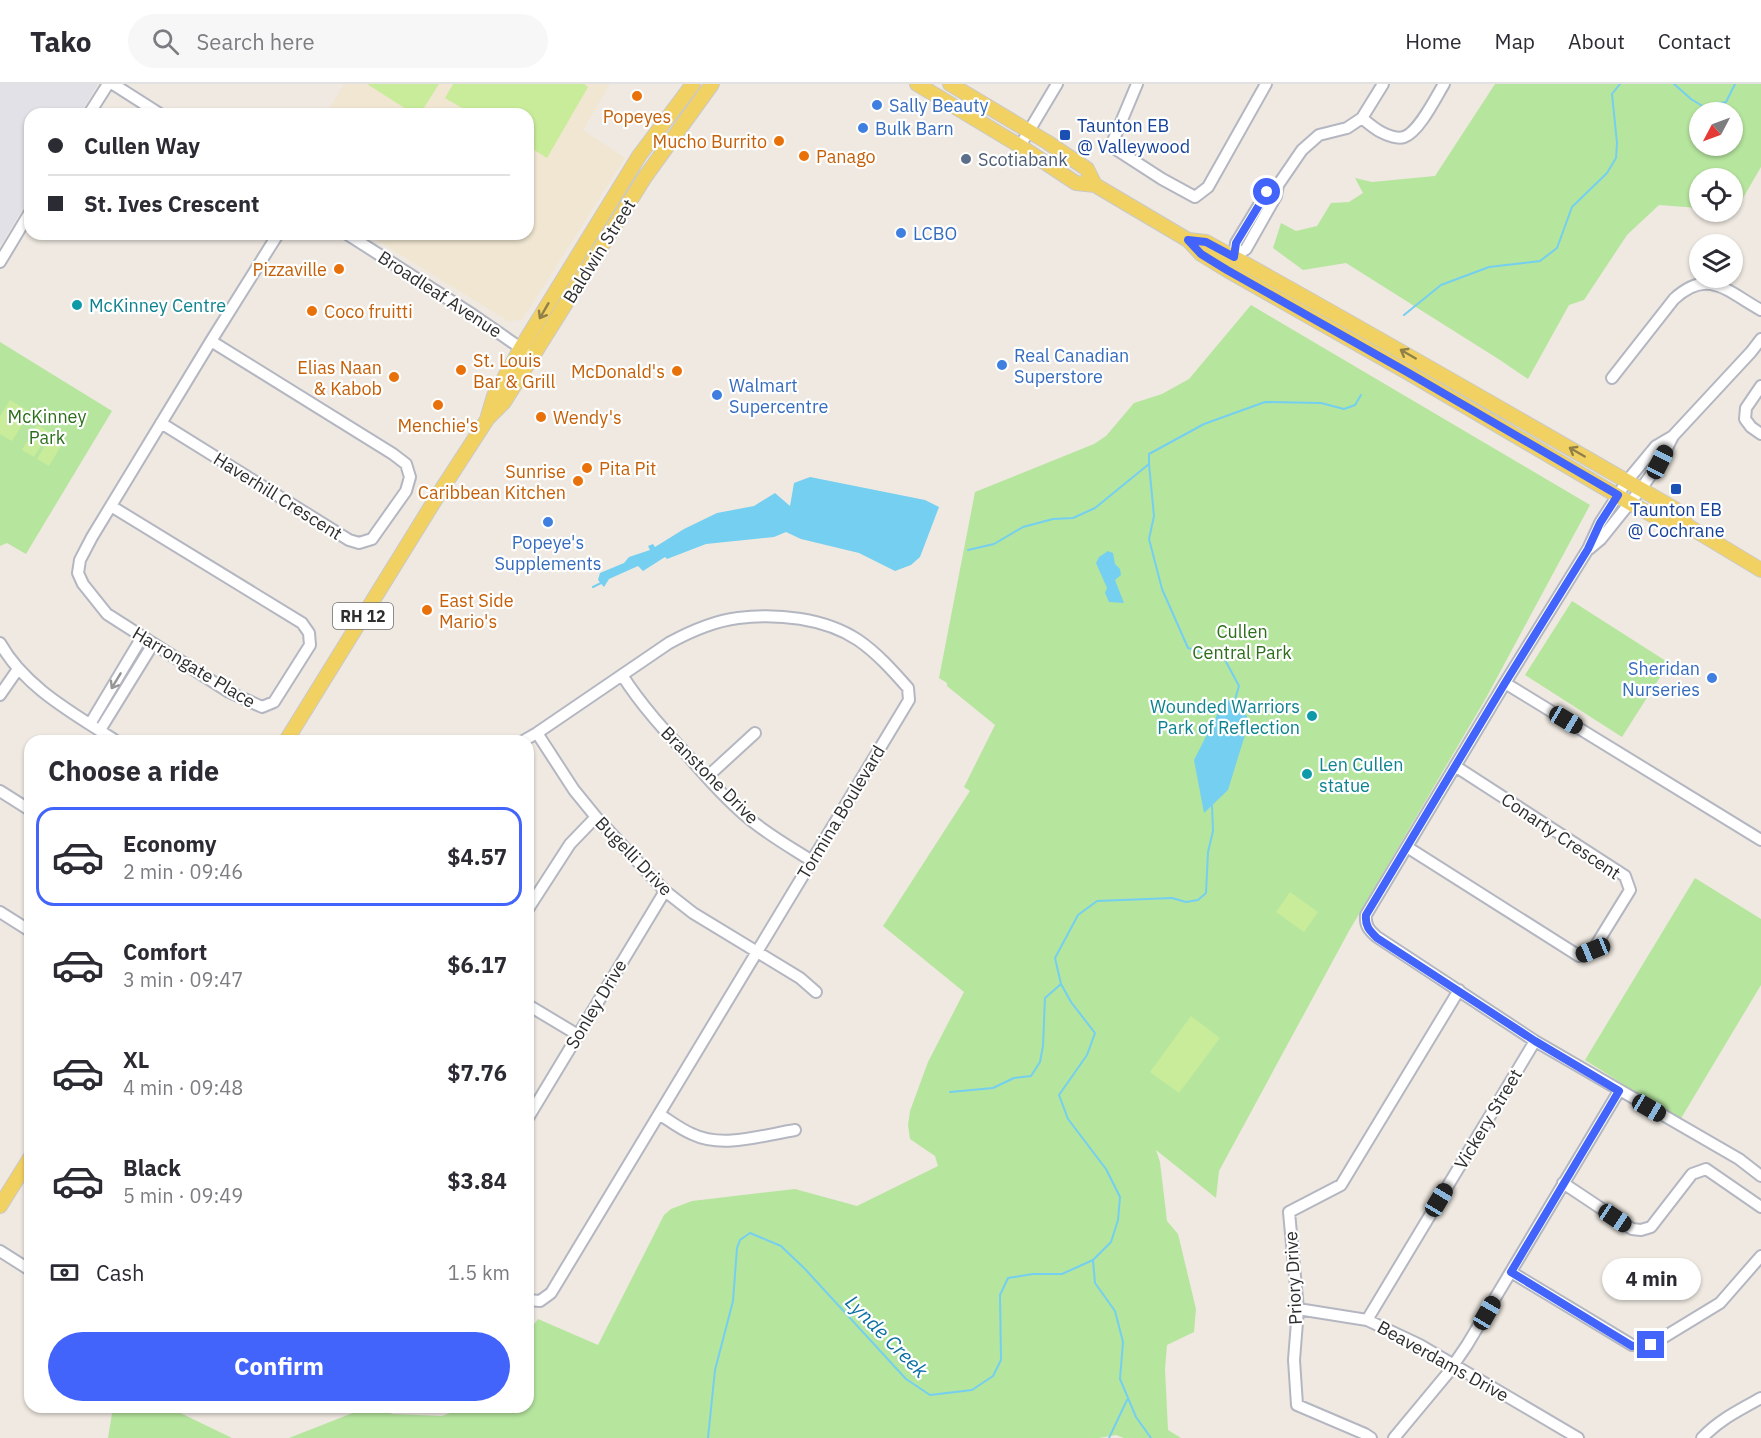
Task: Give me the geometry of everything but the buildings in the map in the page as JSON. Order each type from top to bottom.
[{"type":"main road","name":"Baldwin Street","points":[[488,418],[494,396],[521,348],[639,156],[693,84]]},
{"type":"main road","name":"Baldwin Street","points":[[290,735],[488,418],[504,402],[645,177],[712,84]]},
{"type":"main road","points":[[917,84],[1020,146],[1076,183],[1095,185],[1188,240],[1201,254],[1227,270],[1624,499],[1665,522],[1688,526],[1761,570]]},
{"type":"main road","points":[[950,84],[1087,169],[1095,185]]},
{"type":"main road","points":[[1188,240],[1206,242],[1391,344],[1675,509],[1688,526]]},
{"type":"main road","points":[[0,1206],[24,1168]]},
{"type":"street","points":[[93,108],[108,84]]},
{"type":"street","points":[[113,84],[151,108]]},
{"type":"street","points":[[1020,146],[1057,84]]},
{"type":"street","points":[[1137,84],[1111,146],[1195,197],[1208,187],[1266,84]]},
{"type":"street","points":[[1234,257],[1236,243],[1267,192],[1278,185],[1302,150],[1319,135],[1347,128],[1362,118],[1383,84]]},
{"type":"street","points":[[1362,118],[1382,133],[1404,137],[1420,123],[1444,84]]},
{"type":"street","points":[[0,262],[24,222]]},
{"type":"street","name":"Harrongate Place","points":[[111,506],[302,623],[309,633],[310,645],[274,702],[262,707],[229,692],[107,614],[83,584],[78,573],[80,560],[111,506],[274,240]]},
{"type":"street","name":"Broadleaf Avenue","points":[[355,240],[533,356]]},
{"type":"street","points":[[1612,378],[1674,299],[1693,285],[1705,283],[1716,285],[1761,310]]},
{"type":"street","points":[[1624,499],[1627,481],[1656,446],[1673,436],[1761,339]]},
{"type":"street","name":"Haverhill Crescent","points":[[161,423],[349,540],[359,543],[372,539],[406,491],[410,477],[406,464],[393,454],[211,341]]},
{"type":"street","points":[[1761,386],[1746,408],[1745,419],[1761,434]]},
{"type":"street","points":[[1673,436],[1660,462],[1641,489],[1624,499],[1600,523],[1588,549],[1366,915],[1365,923],[1377,938],[1535,1041],[1739,1159],[1761,1176]]},
{"type":"street","name":"Tormina Boulevard","points":[[533,735],[669,643],[714,623],[738,618],[785,618],[811,621],[835,628],[857,639],[874,652],[908,688],[909,700],[551,1293],[540,1301],[534,1300]]},
{"type":"street","points":[[95,727],[142,637]]},
{"type":"street","points":[[0,643],[18,669],[60,705],[107,735]]},
{"type":"street","points":[[95,727],[153,644]]},
{"type":"street","points":[[0,695],[18,669]]},
{"type":"street","name":"Branstone Drive","points":[[622,675],[638,701],[746,816],[812,861]]},
{"type":"street","points":[[1505,683],[1761,840]]},
{"type":"street","name":"Bugelli Drive","points":[[537,733],[574,790],[665,891],[693,913],[800,978],[816,992]]},
{"type":"street","points":[[707,777],[755,733]]},
{"type":"street","name":"Conarty Crescent","points":[[1407,847],[1579,956],[1593,950],[1630,890],[1625,876],[1455,766]]},
{"type":"street","points":[[0,791],[24,806]]},
{"type":"street","points":[[534,900],[570,844],[596,817]]},
{"type":"street","name":"Sonley Drive","points":[[534,1108],[665,891]]},
{"type":"street","points":[[0,912],[24,927]]},
{"type":"street","name":"Priory Drive","points":[[1371,1438],[1297,1405],[1294,1360],[1298,1309],[1289,1212],[1341,1185],[1459,990]]},
{"type":"street","points":[[534,1009],[578,1035]]},
{"type":"street","name":"Vickery Street","points":[[1367,1320],[1535,1041]]},
{"type":"street","points":[[1394,1438],[1454,1364],[1487,1313],[1619,1091]]},
{"type":"street","points":[[659,1114],[693,1135],[718,1141],[742,1140],[795,1130]]},
{"type":"street","points":[[1563,1183],[1632,1229],[1641,1230],[1651,1227],[1692,1174],[1706,1169],[1761,1207]]},
{"type":"street","points":[[0,1251],[24,1266]]},
{"type":"street","points":[[1511,1272],[1632,1346],[1651,1345],[1720,1303],[1761,1256]]},
{"type":"street","name":"Beaverdams Drive","points":[[1298,1309],[1367,1320],[1454,1364],[1578,1438]]},
{"type":"street","points":[[1702,1438],[1714,1425],[1730,1414],[1761,1398]]},
{"type":"shaded area","points":[[0,84],[98,84],[84,108],[24,108],[24,207],[0,246]]},
{"type":"shaded area","points":[[344,84],[610,84],[583,130],[625,158],[522,320],[508,321],[377,240],[534,240],[534,108],[330,108]]},
{"type":"green space","points":[[367,84],[439,84],[424,108],[405,108]]},
{"type":"green space","points":[[453,84],[584,84],[588,87],[547,158],[534,150],[534,108],[462,108],[445,98]]},
{"type":"green space","points":[[1495,84],[1761,84],[1761,167],[1743,198],[1743,168],[1689,168],[1689,207],[1659,205],[1627,235],[1584,300],[1569,305],[1528,379],[1346,263],[1303,270],[1273,248],[1281,223],[1296,231],[1317,226],[1331,203],[1349,202],[1363,193],[1355,178],[1372,182],[1435,176]]},
{"type":"green space","name":"Cullen Central Park","points":[[1251,305],[1590,505],[1486,698],[1349,931],[1219,1171],[1216,1198],[1156,1150],[1160,1162],[1167,1221],[1178,1234],[1196,1309],[1194,1332],[1167,1345],[1165,1369],[1168,1430],[1181,1438],[1124,1438],[1116,1435],[1099,1438],[289,1438],[353,1413],[442,1416],[450,1413],[534,1413],[534,1324],[538,1319],[598,1345],[664,1215],[671,1209],[692,1201],[795,1189],[857,1206],[938,1166],[935,1156],[910,1139],[908,1125],[910,1111],[928,1062],[964,992],[883,926],[970,791],[964,787],[995,725],[939,678],[975,492],[1094,444],[1106,436],[1134,403],[1162,394],[1189,379]]},
{"type":"green space","name":"McKinney Park","points":[[0,342],[112,411],[26,554],[7,543],[0,546]]},
{"type":"green space","points":[[10,400],[30,412],[12,441],[0,434],[0,416]]},
{"type":"green space","points":[[37,425],[49,432],[34,457],[22,450]]},
{"type":"green space","points":[[52,434],[64,441],[49,466],[37,459]]},
{"type":"green space","points":[[1572,601],[1669,663],[1622,737],[1525,675]]},
{"type":"green space","points":[[1695,878],[1761,919],[1761,985],[1680,1120],[1585,1060]]},
{"type":"green space","points":[[1290,892],[1318,912],[1304,932],[1276,912]]},
{"type":"green space","points":[[1191,1016],[1220,1038],[1179,1093],[1150,1072]]},
{"type":"green space","points":[[112,1413],[180,1413],[232,1438],[108,1438]]},
{"type":"water","points":[[810,477],[925,500],[939,507],[920,557],[911,565],[895,571],[859,553],[801,539],[786,532],[774,537],[706,544],[667,559],[665,557],[643,571],[638,566],[609,579],[604,587],[598,580],[600,573],[624,563],[629,557],[650,550],[648,546],[653,544],[655,547],[684,529],[717,513],[754,506],[775,493],[790,506],[794,483]]},
{"type":"water","points":[[1108,551],[1113,553],[1115,564],[1120,569],[1121,575],[1115,580],[1124,603],[1109,602],[1105,593],[1107,588],[1096,563],[1099,557]]},
{"type":"water","points":[[1226,700],[1234,701],[1243,707],[1249,722],[1228,790],[1204,813],[1194,760]]},
{"type":"waterway","name":"Lynde Creek","points":[[1404,315],[1441,285],[1489,267],[1540,261],[1557,248],[1572,207],[1607,173],[1616,158],[1617,143],[1612,94],[1620,84]]},
{"type":"waterway","name":"Lynde Creek","points":[[1674,84],[1704,107],[1726,102],[1735,84]]},
{"type":"waterway","name":"Lynde Creek","points":[[1234,703],[1239,686],[1224,658],[1188,648],[1162,589],[1149,539],[1154,516],[1149,454],[1204,424],[1265,402],[1321,403],[1344,409],[1355,405],[1361,395]]},
{"type":"waterway","points":[[968,550],[994,544],[1023,527],[1053,519],[1073,518],[1095,508],[1149,464]]},
{"type":"waterway","points":[[593,587],[601,583]]},
{"type":"waterway","name":"Lynde Creek","points":[[708,1438],[715,1370],[733,1301],[737,1248],[740,1240],[750,1233],[781,1246],[906,1379],[930,1395],[972,1390],[993,1376],[1001,1360],[1000,1295],[1008,1278],[1033,1274],[1062,1274],[1093,1260],[1111,1242],[1118,1220],[1120,1197],[1106,1169],[1068,1119],[1059,1095],[1087,1055],[1095,1033],[1071,1002],[1061,984],[1055,958],[1078,915],[1097,901],[1172,898],[1186,902],[1198,900],[1206,893],[1208,852],[1213,831],[1212,805]]},
{"type":"waterway","points":[[950,1092],[993,1088],[1014,1078],[1031,1076],[1040,1062],[1043,1046],[1045,998],[1061,984]]},
{"type":"waterway","points":[[1093,1260],[1095,1283],[1115,1311],[1123,1342],[1120,1379],[1136,1417],[1151,1438]]},
{"type":"waterway","points":[[1109,1438],[1127,1400]]},
{"type":"place","name":"Popeyes","points":[[637,96]]},
{"type":"place","name":"Sally Beauty","points":[[877,105]]},
{"type":"place","name":"Bulk Barn","points":[[863,128]]},
{"type":"place","name":"Taunton EB @ Valleywood","points":[[1065,135]]},
{"type":"place","name":"Mucho Burrito","points":[[779,141]]},
{"type":"place","name":"Panago","points":[[804,156]]},
{"type":"place","name":"Scotiabank","points":[[966,159]]},
{"type":"place","name":"LCBO","points":[[901,233]]},
{"type":"place","name":"Pizzaville","points":[[339,269]]},
{"type":"place","name":"McKinney Centre","points":[[77,305]]},
{"type":"place","name":"Coco fruitti","points":[[312,311]]},
{"type":"place","name":"Real Canadian Superstore","points":[[1002,365]]},
{"type":"place","name":"St. Louis Bar & Grill","points":[[461,370]]},
{"type":"place","name":"McDonald's","points":[[677,371]]},
{"type":"place","name":"Elias Naan & Kabob","points":[[394,377]]},
{"type":"place","name":"Walmart Supercentre","points":[[717,395]]},
{"type":"place","name":"Menchie's","points":[[438,405]]},
{"type":"place","name":"Wendy's","points":[[541,417]]},
{"type":"place","name":"Pita Pit","points":[[587,468]]},
{"type":"place","name":"Sunrise Caribbean Kitchen","points":[[578,481]]},
{"type":"place","name":"Taunton EB @ Cochrane","points":[[1676,489]]},
{"type":"place","name":"Popeye's Supplements","points":[[548,522]]},
{"type":"place","name":"East Side Mario's","points":[[427,610]]},
{"type":"place","name":"Sheridan Nurseries","points":[[1712,678]]},
{"type":"place","name":"Wounded Warriors Park of Reflection","points":[[1312,716]]},
{"type":"place","name":"Len Cullen statue","points":[[1307,774]]},
{"type":"route","points":[[1267,192],[1236,243],[1234,257],[1206,242],[1188,240],[1201,254],[1227,270],[1618,495],[1600,523],[1588,549],[1366,915],[1365,923],[1377,938],[1535,1041],[1619,1091],[1511,1272],[1632,1346],[1651,1345]]}]
